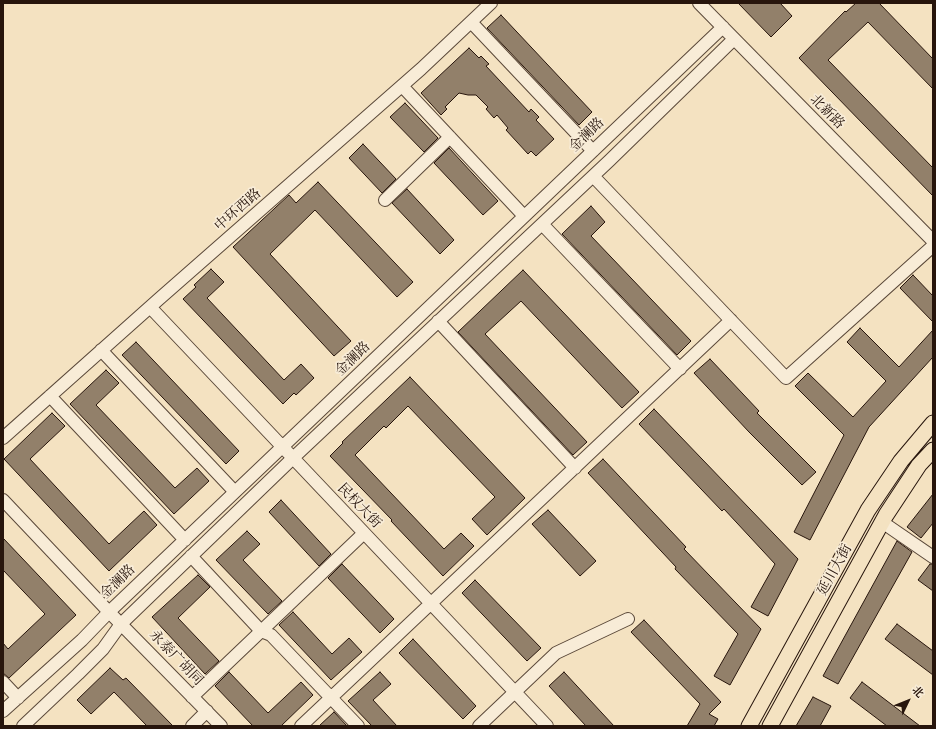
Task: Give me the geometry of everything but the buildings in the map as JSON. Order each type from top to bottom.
[{"type":"main road","name":"延川大街","points":[[749,726],[868,510],[901,461],[933,423]]},
{"type":"main road","name":"延川大街","points":[[770,726],[882,522],[919,466],[933,450]]},
{"type":"street","name":"中环西路","points":[[3,438],[402,86],[491,3]]},
{"type":"street","name":"北新路","points":[[699,3],[933,241]]},
{"type":"street","points":[[471,22],[593,151]]},
{"type":"street","name":"金澜路","points":[[3,711],[82,640],[109,612],[723,27]]},
{"type":"street","points":[[23,726],[103,649],[121,624],[191,556],[593,176],[734,39]]},
{"type":"street","points":[[402,86],[524,216]]},
{"type":"street","points":[[385,200],[450,137]]},
{"type":"street","points":[[593,176],[786,378],[933,246]]},
{"type":"street","points":[[542,224],[680,369]]},
{"type":"street","name":"民权大街","points":[[150,307],[547,726]]},
{"type":"street","points":[[301,726],[732,320]]},
{"type":"street","points":[[438,322],[575,468]]},
{"type":"street","points":[[101,350],[235,492]]},
{"type":"street","points":[[50,396],[185,540]]},
{"type":"street","name":"永泰广胡同","points":[[3,500],[109,612],[221,726]]},
{"type":"street","points":[[882,522],[933,557]]},
{"type":"street","points":[[192,697],[364,533]]},
{"type":"street","points":[[191,556],[261,631],[271,635],[358,726]]},
{"type":"street","points":[[479,726],[556,654],[628,619]]},
{"type":"street","points":[[3,682],[18,698]]},
{"type":"street","points":[[192,726],[207,711]]}]
